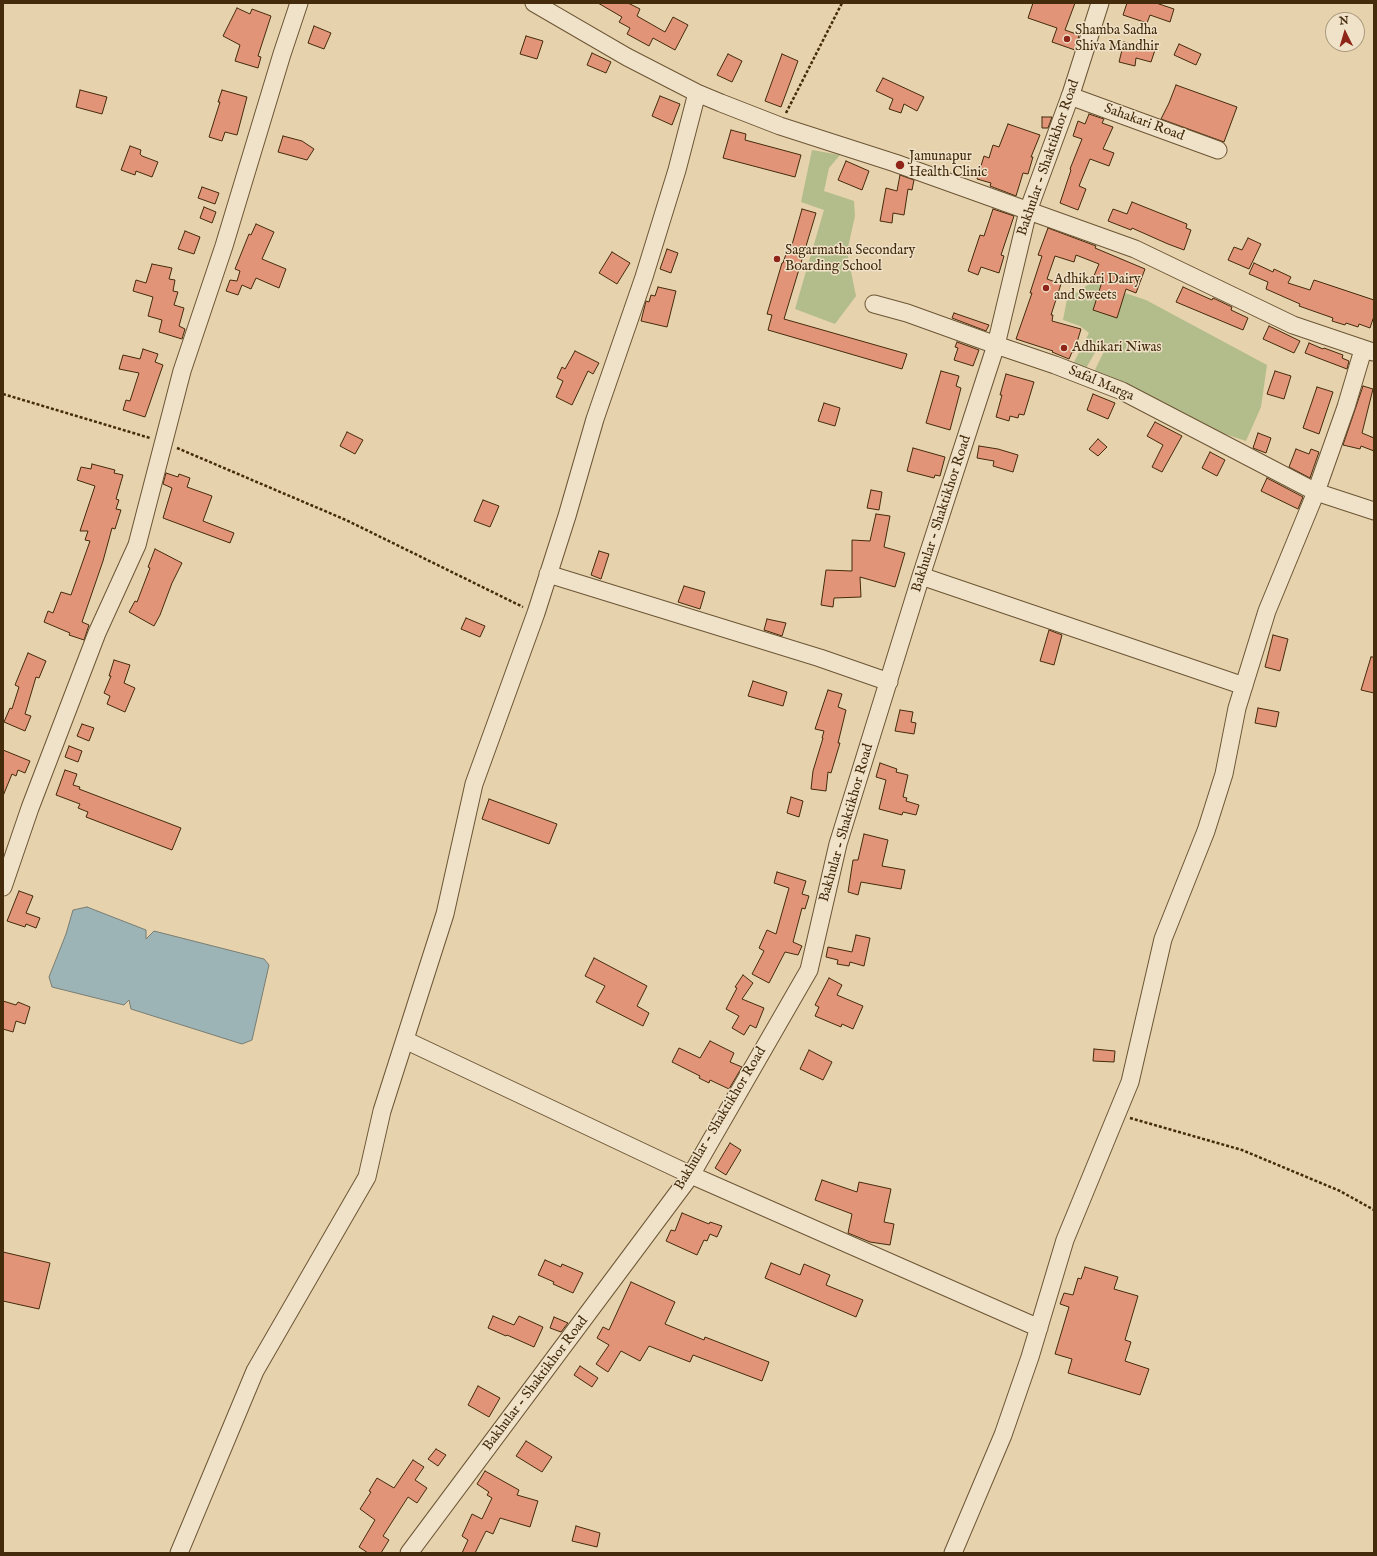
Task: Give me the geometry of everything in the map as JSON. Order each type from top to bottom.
[{"type":"street","points":[[3,887],[30,808],[94,640],[137,545],[182,370],[224,246],[282,54],[299,3]]},
{"type":"street","points":[[534,3],[627,57],[697,93],[780,126],[895,163],[1135,249],[1293,325],[1369,351],[1346,407],[1316,492],[1267,611],[1237,708],[1224,774],[1206,831],[1163,939],[1130,1082],[1065,1240],[1030,1357],[1003,1435],[953,1553]]},
{"type":"street","name":"Bakhular - Shaktikhor Road","points":[[410,1553],[691,1175],[809,970],[838,844],[921,576],[996,345],[1028,211],[1070,96],[1100,3]]},
{"type":"street","points":[[179,1553],[255,1371],[367,1178],[382,1111],[445,914],[474,784],[536,613],[567,516],[595,419],[650,256],[677,170],[697,93]]},
{"type":"street","name":"Sahakari Road","points":[[1070,96],[1218,150]]},
{"type":"street","name":"Safal Marga","points":[[874,304],[907,313],[1056,365],[1122,391],[1316,492],[1374,510]]},
{"type":"street","points":[[548,574],[820,658],[888,682]]},
{"type":"street","points":[[921,576],[1244,686]]},
{"type":"street","points":[[404,1040],[691,1175],[1039,1328]]},
{"type":"path","points":[[780,126],[842,3]]},
{"type":"path","points":[[3,394],[163,442],[346,520],[536,613]]},
{"type":"path","points":[[1117,1115],[1242,1150],[1340,1191],[1374,1210]]},
{"type":"green space","points":[[812,150],[840,155],[829,168],[824,191],[854,201],[855,216],[847,252],[856,296],[835,324],[795,309],[824,210],[801,202]]},
{"type":"green space","points":[[1092,282],[1146,300],[1267,365],[1261,407],[1246,441],[1216,431],[1143,392],[1093,374],[1107,345],[1101,342],[1085,370],[1073,364],[1089,333],[1080,326],[1063,320],[1067,299]]},
{"type":"water","points":[[87,907],[146,930],[146,939],[154,931],[264,959],[269,965],[252,1040],[242,1044],[131,1009],[129,1000],[124,1005],[52,987],[49,977],[66,934],[73,910]]},
{"type":"building","points":[[598,3],[628,3],[640,9],[637,16],[665,32],[673,17],[688,25],[675,50],[653,38],[649,46],[627,34],[630,28],[619,22],[622,17]]},
{"type":"building","points":[[1033,3],[1075,3],[1065,30],[1079,35],[1075,50],[1052,42],[1057,28],[1028,18]]},
{"type":"building","points":[[1127,3],[1156,3],[1174,9],[1170,22],[1150,15],[1147,23],[1123,15]]},
{"type":"building","points":[[237,8],[250,14],[252,9],[271,16],[258,56],[261,57],[258,68],[235,61],[240,45],[223,36]]},
{"type":"building","points":[[314,26],[331,33],[324,49],[308,43]]},
{"type":"building","points":[[526,36],[543,41],[537,59],[520,54]]},
{"type":"building","points":[[1124,42],[1155,50],[1151,62],[1136,58],[1135,66],[1119,62]]},
{"type":"building","points":[[1179,44],[1201,54],[1196,65],[1174,55]]},
{"type":"building","points":[[592,53],[611,62],[606,73],[587,65]]},
{"type":"building","points":[[728,54],[742,61],[732,82],[717,75]]},
{"type":"building","points":[[782,54],[798,61],[781,107],[765,101]]},
{"type":"building","points":[[883,78],[924,97],[917,111],[904,104],[901,113],[889,109],[893,99],[876,91]]},
{"type":"building","points":[[1176,85],[1237,107],[1224,142],[1161,119]]},
{"type":"building","points":[[80,90],[107,97],[102,114],[76,107]]},
{"type":"building","points":[[222,90],[247,97],[237,135],[225,132],[222,141],[209,137],[220,102],[218,102]]},
{"type":"building","points":[[660,96],[680,104],[672,125],[652,116]]},
{"type":"building","points":[[1089,114],[1104,119],[1102,123],[1113,127],[1103,149],[1114,153],[1109,166],[1090,159],[1079,186],[1086,189],[1078,210],[1060,203],[1071,170],[1070,169],[1082,139],[1073,136],[1078,121],[1085,124]]},
{"type":"building","points":[[1042,117],[1052,117],[1048,128],[1042,128]]},
{"type":"building","points":[[1008,124],[1040,135],[1031,157],[1033,157],[1028,174],[1023,173],[1016,196],[990,186],[991,183],[977,179],[984,156],[989,158],[993,145],[999,147]]},
{"type":"building","points":[[731,130],[746,134],[745,140],[801,155],[795,177],[723,158]]},
{"type":"building","points":[[283,136],[302,141],[314,149],[307,160],[278,152]]},
{"type":"building","points":[[130,146],[141,150],[140,154],[142,156],[158,162],[152,177],[136,171],[135,175],[121,170]]},
{"type":"building","points":[[846,161],[869,171],[862,190],[838,180]]},
{"type":"building","points":[[900,175],[914,180],[912,190],[908,189],[904,215],[893,213],[892,223],[880,221],[886,188],[897,191]]},
{"type":"building","points":[[202,187],[219,193],[215,204],[198,198]]},
{"type":"building","points":[[1132,202],[1187,224],[1186,228],[1191,230],[1184,250],[1132,228],[1131,230],[1108,221],[1113,209],[1127,214]]},
{"type":"building","points":[[204,207],[216,212],[212,223],[200,218]]},
{"type":"building","points":[[802,209],[816,213],[784,319],[907,354],[902,369],[768,330],[772,315],[767,314],[782,263],[787,251],[790,252]]},
{"type":"building","points":[[993,209],[1014,216],[1001,255],[1004,256],[999,273],[981,267],[978,275],[968,271],[980,235],[984,236]]},
{"type":"building","points":[[256,224],[274,232],[262,259],[286,269],[279,288],[256,278],[251,289],[242,285],[238,295],[226,291],[230,280],[237,281],[240,271],[235,269],[249,234],[251,235]]},
{"type":"building","points":[[1048,228],[1096,246],[1095,248],[1145,269],[1136,293],[1126,289],[1117,318],[1093,310],[1102,282],[1093,278],[1099,264],[1076,255],[1074,262],[1055,256],[1047,279],[1061,284],[1051,315],[1053,315],[1052,321],[1081,329],[1074,352],[1072,352],[1069,359],[1052,352],[1053,351],[1016,339],[1032,293],[1030,293],[1042,256],[1038,255]]},
{"type":"building","points":[[185,231],[200,237],[194,254],[178,249]]},
{"type":"building","points":[[1248,238],[1261,244],[1249,269],[1228,260],[1234,247],[1242,250]]},
{"type":"building","points":[[667,249],[678,253],[671,273],[660,269]]},
{"type":"building","points":[[612,252],[630,263],[617,284],[599,273]]},
{"type":"building","points":[[1254,263],[1273,272],[1274,269],[1291,277],[1288,283],[1310,290],[1314,280],[1374,300],[1374,316],[1370,328],[1359,324],[1358,327],[1332,321],[1333,318],[1299,306],[1300,304],[1266,289],[1268,282],[1249,274]]},
{"type":"building","points":[[152,264],[172,268],[169,279],[175,280],[173,291],[178,292],[174,305],[184,308],[179,326],[185,329],[182,339],[159,332],[162,320],[148,316],[153,297],[133,291],[136,280],[146,283]]},
{"type":"building","points":[[658,287],[676,291],[667,327],[641,321],[646,301],[649,302],[651,295],[655,296]]},
{"type":"building","points":[[1183,287],[1232,307],[1231,310],[1248,318],[1243,330],[1176,302]]},
{"type":"building","points":[[954,313],[989,325],[986,331],[952,318]]},
{"type":"building","points":[[1269,326],[1300,341],[1294,353],[1263,339]]},
{"type":"building","points":[[957,342],[979,350],[973,366],[954,360],[958,348],[955,347]]},
{"type":"building","points":[[1309,343],[1343,355],[1342,358],[1349,361],[1347,369],[1305,353]]},
{"type":"building","points":[[143,349],[158,354],[155,362],[163,365],[145,417],[123,410],[126,400],[130,401],[139,373],[119,369],[123,355],[140,359]]},
{"type":"building","points":[[575,351],[599,363],[593,374],[588,371],[572,405],[556,397],[563,381],[557,378],[562,367],[565,369]]},
{"type":"building","points":[[941,371],[959,376],[956,386],[961,388],[950,430],[926,423]]},
{"type":"building","points":[[1275,371],[1291,376],[1284,399],[1267,394]]},
{"type":"building","points":[[1006,374],[1034,382],[1024,415],[1019,414],[1018,418],[1010,416],[1009,421],[996,417]]},
{"type":"building","points":[[1363,386],[1373,389],[1362,433],[1374,438],[1374,451],[1361,446],[1360,449],[1343,445]]},
{"type":"building","points":[[1317,387],[1333,392],[1319,434],[1303,428]]},
{"type":"building","points":[[1093,394],[1115,403],[1108,419],[1087,410]]},
{"type":"building","points":[[824,403],[840,408],[835,426],[818,421]]},
{"type":"building","points":[[1155,422],[1182,436],[1162,472],[1152,467],[1163,445],[1147,436]]},
{"type":"building","points":[[347,432],[363,440],[355,454],[340,446]]},
{"type":"building","points":[[1258,433],[1271,438],[1266,453],[1253,448]]},
{"type":"building","points":[[1098,439],[1107,447],[1098,456],[1089,449]]},
{"type":"building","points":[[979,446],[998,449],[1018,455],[1013,472],[993,466],[994,461],[977,458]]},
{"type":"building","points":[[913,448],[945,457],[940,476],[935,475],[934,478],[907,471]]},
{"type":"building","points":[[1296,449],[1309,454],[1311,449],[1319,452],[1310,478],[1289,467]]},
{"type":"building","points":[[1210,452],[1225,460],[1217,476],[1202,468]]},
{"type":"building","points":[[92,464],[115,470],[114,473],[123,475],[116,499],[119,500],[116,509],[121,510],[115,529],[112,528],[103,561],[82,622],[89,625],[84,640],[69,635],[70,633],[44,622],[48,611],[53,613],[61,592],[71,595],[90,541],[85,540],[88,531],[80,531],[95,486],[77,480],[81,467],[91,469]]},
{"type":"building","points":[[166,473],[178,477],[179,474],[190,478],[187,487],[212,496],[203,521],[234,533],[230,543],[163,518],[172,488],[163,484]]},
{"type":"building","points":[[1267,478],[1303,497],[1298,509],[1261,491]]},
{"type":"building","points":[[871,490],[882,492],[879,510],[867,508]]},
{"type":"building","points":[[483,500],[499,506],[490,527],[474,521]]},
{"type":"building","points":[[876,514],[890,516],[884,547],[905,553],[895,587],[860,577],[861,597],[834,598],[833,607],[821,605],[826,570],[852,571],[852,540],[870,541]]},
{"type":"building","points":[[155,549],[182,563],[154,626],[129,612],[135,601],[137,602],[150,568],[148,567]]},
{"type":"building","points":[[599,551],[609,554],[601,579],[591,575]]},
{"type":"building","points":[[684,586],[705,592],[700,609],[678,602]]},
{"type":"building","points":[[466,618],[485,626],[480,637],[461,629]]},
{"type":"building","points":[[767,619],[786,623],[782,636],[764,630]]},
{"type":"building","points":[[1049,630],[1062,635],[1054,665],[1040,661]]},
{"type":"building","points":[[1273,635],[1288,639],[1280,671],[1265,667]]},
{"type":"building","points":[[28,653],[46,661],[39,678],[36,677],[25,714],[31,716],[25,731],[4,722],[10,708],[12,709],[19,687],[15,685]]},
{"type":"building","points":[[1371,657],[1374,657],[1374,693],[1361,690]]},
{"type":"building","points":[[114,660],[130,665],[124,683],[135,688],[125,712],[107,704],[110,696],[104,693],[111,676],[109,676]]},
{"type":"building","points":[[753,681],[787,692],[783,706],[748,696]]},
{"type":"building","points":[[828,690],[842,694],[838,707],[846,710],[838,743],[840,743],[831,773],[828,772],[826,791],[811,789],[813,771],[824,731],[815,729]]},
{"type":"building","points":[[1258,708],[1279,712],[1276,727],[1255,723]]},
{"type":"building","points":[[900,710],[913,712],[911,722],[916,723],[914,734],[895,731]]},
{"type":"building","points":[[82,724],[94,728],[89,741],[77,736]]},
{"type":"building","points":[[69,746],[82,751],[78,762],[65,757]]},
{"type":"building","points":[[3,750],[30,761],[25,773],[18,770],[16,776],[12,774],[3,796]]},
{"type":"building","points":[[880,763],[897,769],[896,772],[908,775],[903,797],[907,798],[906,801],[919,805],[916,815],[903,812],[902,815],[879,809],[886,780],[876,777]]},
{"type":"building","points":[[65,770],[77,774],[73,785],[80,787],[79,789],[181,828],[172,850],[86,817],[88,812],[78,808],[80,804],[56,795]]},
{"type":"building","points":[[791,797],[803,801],[799,817],[787,813]]},
{"type":"building","points":[[489,799],[557,824],[549,844],[482,819]]},
{"type":"building","points":[[864,834],[888,840],[882,866],[905,870],[901,889],[861,882],[858,895],[848,892],[853,860],[858,860]]},
{"type":"building","points":[[777,872],[806,881],[802,894],[809,896],[805,909],[802,908],[793,942],[802,946],[798,955],[785,952],[769,983],[752,974],[764,951],[759,948],[767,930],[776,934],[789,888],[774,883]]},
{"type":"building","points":[[19,891],[33,896],[26,913],[40,918],[36,928],[26,924],[25,927],[7,921]]},
{"type":"building","points":[[856,935],[870,938],[864,966],[850,962],[849,966],[837,964],[838,960],[826,957],[828,947],[852,952]]},
{"type":"building","points":[[594,958],[647,986],[637,1006],[649,1013],[643,1026],[596,1002],[605,986],[585,976]]},
{"type":"building","points":[[743,975],[753,983],[742,999],[764,1008],[756,1028],[750,1025],[744,1035],[732,1028],[739,1016],[726,1009],[737,988],[735,987]]},
{"type":"building","points":[[829,978],[842,985],[837,995],[863,1006],[853,1029],[842,1024],[841,1027],[815,1016],[819,1007],[815,1005]]},
{"type":"building","points":[[3,1001],[16,1005],[18,1002],[30,1007],[25,1024],[16,1021],[13,1032],[3,1029]]},
{"type":"building","points":[[710,1041],[734,1053],[730,1062],[742,1067],[729,1089],[710,1080],[709,1083],[699,1078],[700,1076],[672,1062],[679,1048],[700,1058]]},
{"type":"building","points":[[1094,1049],[1115,1051],[1114,1062],[1093,1061]]},
{"type":"building","points":[[809,1050],[832,1062],[823,1080],[800,1069]]},
{"type":"building","points":[[730,1143],[741,1150],[726,1175],[715,1168]]},
{"type":"building","points":[[822,1180],[857,1192],[859,1182],[891,1189],[884,1222],[894,1224],[890,1245],[870,1242],[848,1233],[852,1214],[815,1200]]},
{"type":"building","points":[[682,1213],[709,1224],[710,1222],[722,1226],[717,1237],[710,1234],[707,1241],[704,1240],[697,1255],[666,1241],[671,1230],[675,1231]]},
{"type":"building","points":[[3,1252],[50,1263],[39,1309],[3,1301]]},
{"type":"building","points":[[545,1260],[561,1267],[562,1264],[583,1273],[573,1293],[538,1275]]},
{"type":"building","points":[[771,1263],[800,1275],[804,1264],[830,1275],[826,1285],[863,1300],[856,1317],[765,1278]]},
{"type":"building","points":[[1085,1267],[1118,1277],[1114,1289],[1138,1296],[1125,1340],[1131,1342],[1125,1361],[1149,1369],[1140,1395],[1068,1373],[1072,1359],[1055,1354],[1069,1307],[1060,1304],[1064,1293],[1073,1295],[1078,1278],[1081,1279]]},
{"type":"building","points":[[631,1282],[675,1302],[665,1324],[704,1340],[705,1337],[769,1362],[762,1381],[693,1355],[690,1362],[649,1346],[640,1361],[621,1351],[608,1372],[596,1364],[609,1345],[597,1338],[603,1327],[609,1330]]},
{"type":"building","points":[[493,1316],[514,1325],[519,1316],[543,1327],[534,1347],[488,1328]]},
{"type":"building","points":[[554,1317],[568,1323],[561,1332],[550,1328]]},
{"type":"building","points":[[580,1366],[598,1378],[592,1387],[574,1375]]},
{"type":"building","points":[[478,1386],[500,1398],[489,1417],[468,1405]]},
{"type":"building","points":[[526,1441],[552,1457],[542,1472],[516,1456]]},
{"type":"building","points":[[436,1449],[446,1455],[438,1466],[428,1459]]},
{"type":"building","points":[[413,1460],[424,1467],[415,1480],[427,1488],[417,1503],[408,1497],[383,1536],[389,1540],[381,1553],[368,1553],[359,1547],[375,1520],[360,1509],[371,1492],[369,1491],[377,1478],[394,1488]]},
{"type":"building","points":[[485,1471],[519,1490],[517,1495],[538,1501],[530,1527],[500,1518],[493,1534],[486,1531],[475,1553],[462,1553],[468,1540],[462,1536],[472,1514],[482,1519],[492,1498],[487,1495],[489,1492],[477,1484]]},
{"type":"building","points":[[576,1526],[600,1533],[597,1547],[572,1541]]},
{"type":"place","name":"Shamba Sadha Shiva Mandhir","points":[[1067,39]]},
{"type":"place","name":"Jamunapur Health Clinic","points":[[900,165]]},
{"type":"place","name":"Sagarmatha Secondary Boarding School","points":[[777,259]]},
{"type":"place","name":"Adhikari Dairy and Sweets","points":[[1046,288]]},
{"type":"place","name":"Adhikari Niwas","points":[[1064,348]]}]
